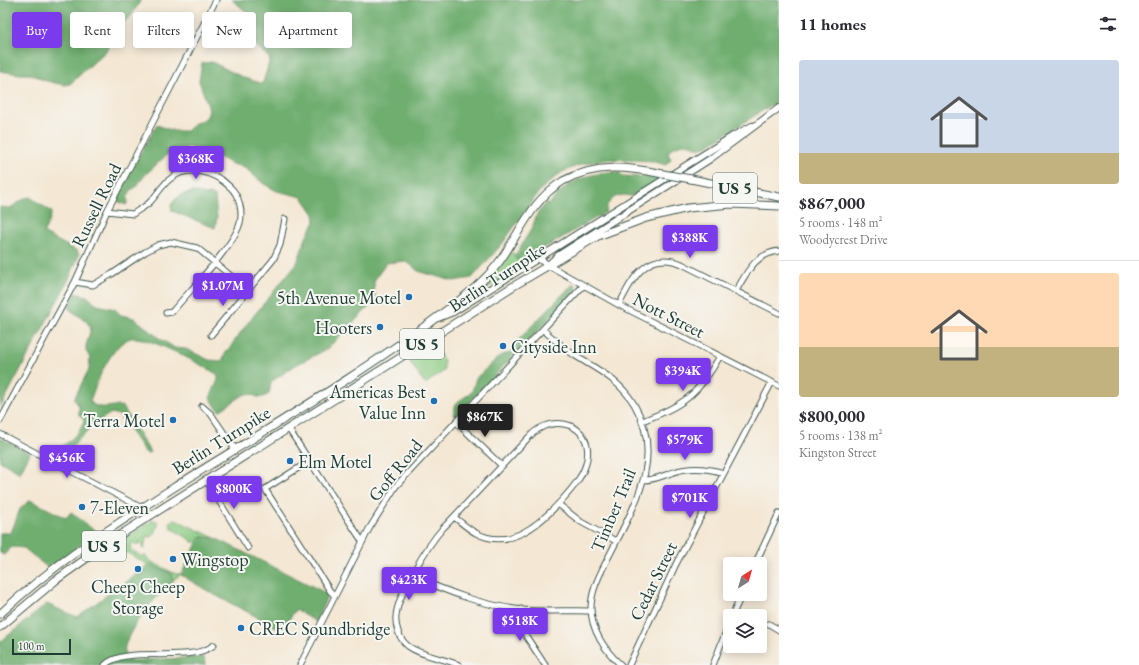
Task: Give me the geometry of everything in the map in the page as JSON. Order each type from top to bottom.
[{"type":"highway","name":"US 5","points":[[434,319],[466,296],[488,274],[502,258],[533,209],[542,198],[559,184],[586,172],[607,168],[629,168],[779,197]]},
{"type":"highway","name":"US 5","points":[[548,265],[611,230],[660,214],[716,205],[779,206]]},
{"type":"highway","name":"Berlin Turnpike","points":[[0,627],[34,598],[82,561],[153,514],[548,265]]},
{"type":"highway","name":"Berlin Turnpike","points":[[0,614],[66,560],[142,508],[371,363],[434,319]]},
{"type":"highway","points":[[282,419],[288,428]]},
{"type":"highway","points":[[142,508],[153,514]]},
{"type":"highway","points":[[0,632],[34,598]]},
{"type":"main road","name":"Berlin Turnpike","points":[[434,319],[453,312],[779,108]]},
{"type":"main road","name":"Berlin Turnpike","points":[[548,265],[559,255],[710,159],[739,138],[752,126]]},
{"type":"main road","points":[[538,258],[548,265]]},
{"type":"street","name":"Russell Road","points":[[0,420],[75,282],[107,211],[216,0]]},
{"type":"street","points":[[107,211],[132,214],[150,202],[170,178],[187,172],[204,172],[221,178],[235,192],[241,208],[240,223],[231,242],[172,312],[166,313]]},
{"type":"street","points":[[211,335],[273,260],[280,245],[285,220]]},
{"type":"street","points":[[75,282],[93,285],[145,252],[158,245],[171,242],[197,248],[248,290]]},
{"type":"street","points":[[736,291],[754,263],[765,255],[779,251]]},
{"type":"street","points":[[619,305],[638,272],[648,264],[660,261],[679,263],[779,313]]},
{"type":"street","name":"Nott Street","points":[[548,265],[619,305],[779,386]]},
{"type":"street","name":"Goff Road","points":[[300,665],[336,596],[362,541],[377,514],[397,485],[584,286]]},
{"type":"street","name":"Timber Trail","points":[[543,330],[570,352],[615,381],[630,398],[642,421],[647,449],[644,480],[597,583],[591,610],[594,624],[602,644],[621,665]]},
{"type":"street","points":[[642,421],[672,409],[689,398],[706,380],[720,356]]},
{"type":"street","name":"Cedar Street","points":[[629,665],[674,568],[772,382]]},
{"type":"street","points":[[202,406],[211,414],[234,449]]},
{"type":"street","points":[[456,422],[502,466]]},
{"type":"street","points":[[454,517],[481,535],[491,538],[509,538],[525,533],[534,527],[558,504],[578,479],[587,463],[588,451],[586,443],[575,429],[558,422],[542,426],[532,434],[454,517],[428,547],[412,576],[396,612],[396,621],[400,637],[413,649],[457,665]]},
{"type":"street","points":[[288,428],[308,462],[362,541]]},
{"type":"street","points":[[0,434],[142,508]]},
{"type":"street","points":[[308,462],[265,489],[330,591],[336,596]]},
{"type":"street","points":[[644,480],[658,479],[676,471],[692,468],[709,469],[724,473]]},
{"type":"street","points":[[206,480],[248,548]]},
{"type":"street","points":[[558,504],[588,527],[616,541]]},
{"type":"street","points":[[758,557],[779,513]]},
{"type":"street","points":[[412,576],[463,597],[521,609],[591,610]]},
{"type":"street","points":[[521,609],[526,636],[545,665]]},
{"type":"street","points":[[779,623],[770,625],[779,630]]},
{"type":"street","points":[[713,665],[723,639]]},
{"type":"street","points":[[105,665],[117,658],[199,652],[214,645]]},
{"type":"green space","points":[[0,0],[141,0],[131,16],[125,21],[125,12],[70,12],[70,48],[108,48],[70,84],[65,85],[43,80],[31,74],[0,71]]},
{"type":"green space","points":[[232,0],[779,0],[779,100],[707,146],[700,149],[688,143],[671,149],[668,154],[671,159],[666,165],[651,161],[609,159],[582,164],[562,172],[541,189],[502,244],[472,278],[453,281],[418,271],[406,261],[386,263],[374,281],[375,298],[369,307],[327,349],[294,366],[275,379],[271,383],[269,394],[265,396],[259,397],[245,394],[219,411],[210,398],[218,380],[218,375],[188,358],[148,341],[138,338],[131,338],[124,341],[111,355],[96,384],[90,401],[94,405],[102,407],[123,407],[150,452],[147,454],[145,452],[119,415],[112,413],[96,423],[78,440],[71,449],[66,464],[54,458],[54,454],[76,435],[84,420],[79,415],[79,406],[74,399],[89,369],[90,358],[86,351],[86,346],[91,328],[86,321],[69,309],[76,293],[87,296],[97,305],[115,309],[121,315],[134,318],[159,338],[175,348],[186,349],[209,360],[222,361],[225,354],[247,324],[297,263],[307,235],[315,222],[314,214],[302,197],[277,191],[264,184],[244,167],[232,164],[206,151],[188,147],[168,154],[146,174],[136,187],[131,190],[127,198],[128,202],[126,205],[117,201],[126,178],[157,125],[174,131],[187,131],[194,124],[206,118],[209,109],[199,81],[202,63],[212,62],[244,78],[263,83],[270,59],[256,45],[256,12],[247,12]]},
{"type":"green space","points":[[607,172],[619,172],[623,176],[664,178],[631,196],[623,195],[615,197],[607,205],[606,212],[546,247],[526,255],[522,253],[518,261],[514,257],[532,228],[537,214],[547,202],[548,206],[560,192],[573,182],[588,176]]},
{"type":"green space","points":[[195,192],[206,195],[211,194],[215,197],[217,218],[215,228],[172,211],[171,205],[176,199],[184,194]]},
{"type":"green space","points":[[30,197],[52,212],[44,231],[45,234],[77,251],[79,255],[68,281],[0,408],[0,207],[10,208],[25,198]]},
{"type":"green space","points":[[511,252],[515,255],[514,257],[522,253],[526,255],[514,271],[459,306],[490,277]]},
{"type":"green space","points":[[573,284],[577,288],[576,291],[456,416],[453,415],[456,403],[472,392],[476,378],[501,355],[511,353],[517,341]]},
{"type":"green space","points":[[434,343],[444,361],[444,371],[425,384],[408,359]]},
{"type":"green space","points":[[0,438],[30,453],[20,473],[0,461]]},
{"type":"green space","points":[[30,500],[66,518],[71,512],[95,530],[96,534],[48,568],[24,548],[12,547],[4,555],[0,553],[0,533],[11,533],[20,509]]},
{"type":"green space","points":[[174,519],[215,538],[200,537],[198,543],[194,541],[193,543],[191,540],[171,528],[170,522]]},
{"type":"green space","points":[[153,520],[157,521],[159,524],[152,537],[148,536],[144,547],[146,549],[142,548],[143,544],[139,543],[137,545],[132,542],[130,550],[143,557],[145,555],[150,561],[176,574],[181,574],[173,580],[172,573],[149,565],[117,546],[117,543]]},
{"type":"green space","points":[[200,537],[215,538],[328,594],[316,622],[296,609],[282,630],[213,594],[181,575]]},
{"type":"green space","points":[[150,564],[172,574],[173,582],[152,602],[138,620],[125,646],[126,661],[204,657],[205,665],[0,665],[0,642],[47,604],[77,617]]},
{"type":"place","name":"5th Avenue Motel","points":[[409,297]]},
{"type":"place","name":"Hooters","points":[[380,327]]},
{"type":"place","name":"Cityside Inn","points":[[503,346]]},
{"type":"place","name":"Americas Best Value Inn","points":[[434,401]]},
{"type":"place","name":"Terra Motel","points":[[173,420]]},
{"type":"place","name":"Elm Motel","points":[[290,461]]},
{"type":"place","name":"7-Eleven","points":[[82,507]]},
{"type":"place","name":"Wingstop","points":[[173,559]]},
{"type":"place","name":"Cheep Cheep Storage","points":[[138,569]]},
{"type":"place","name":"CREC Soundbridge","points":[[241,628]]}]
